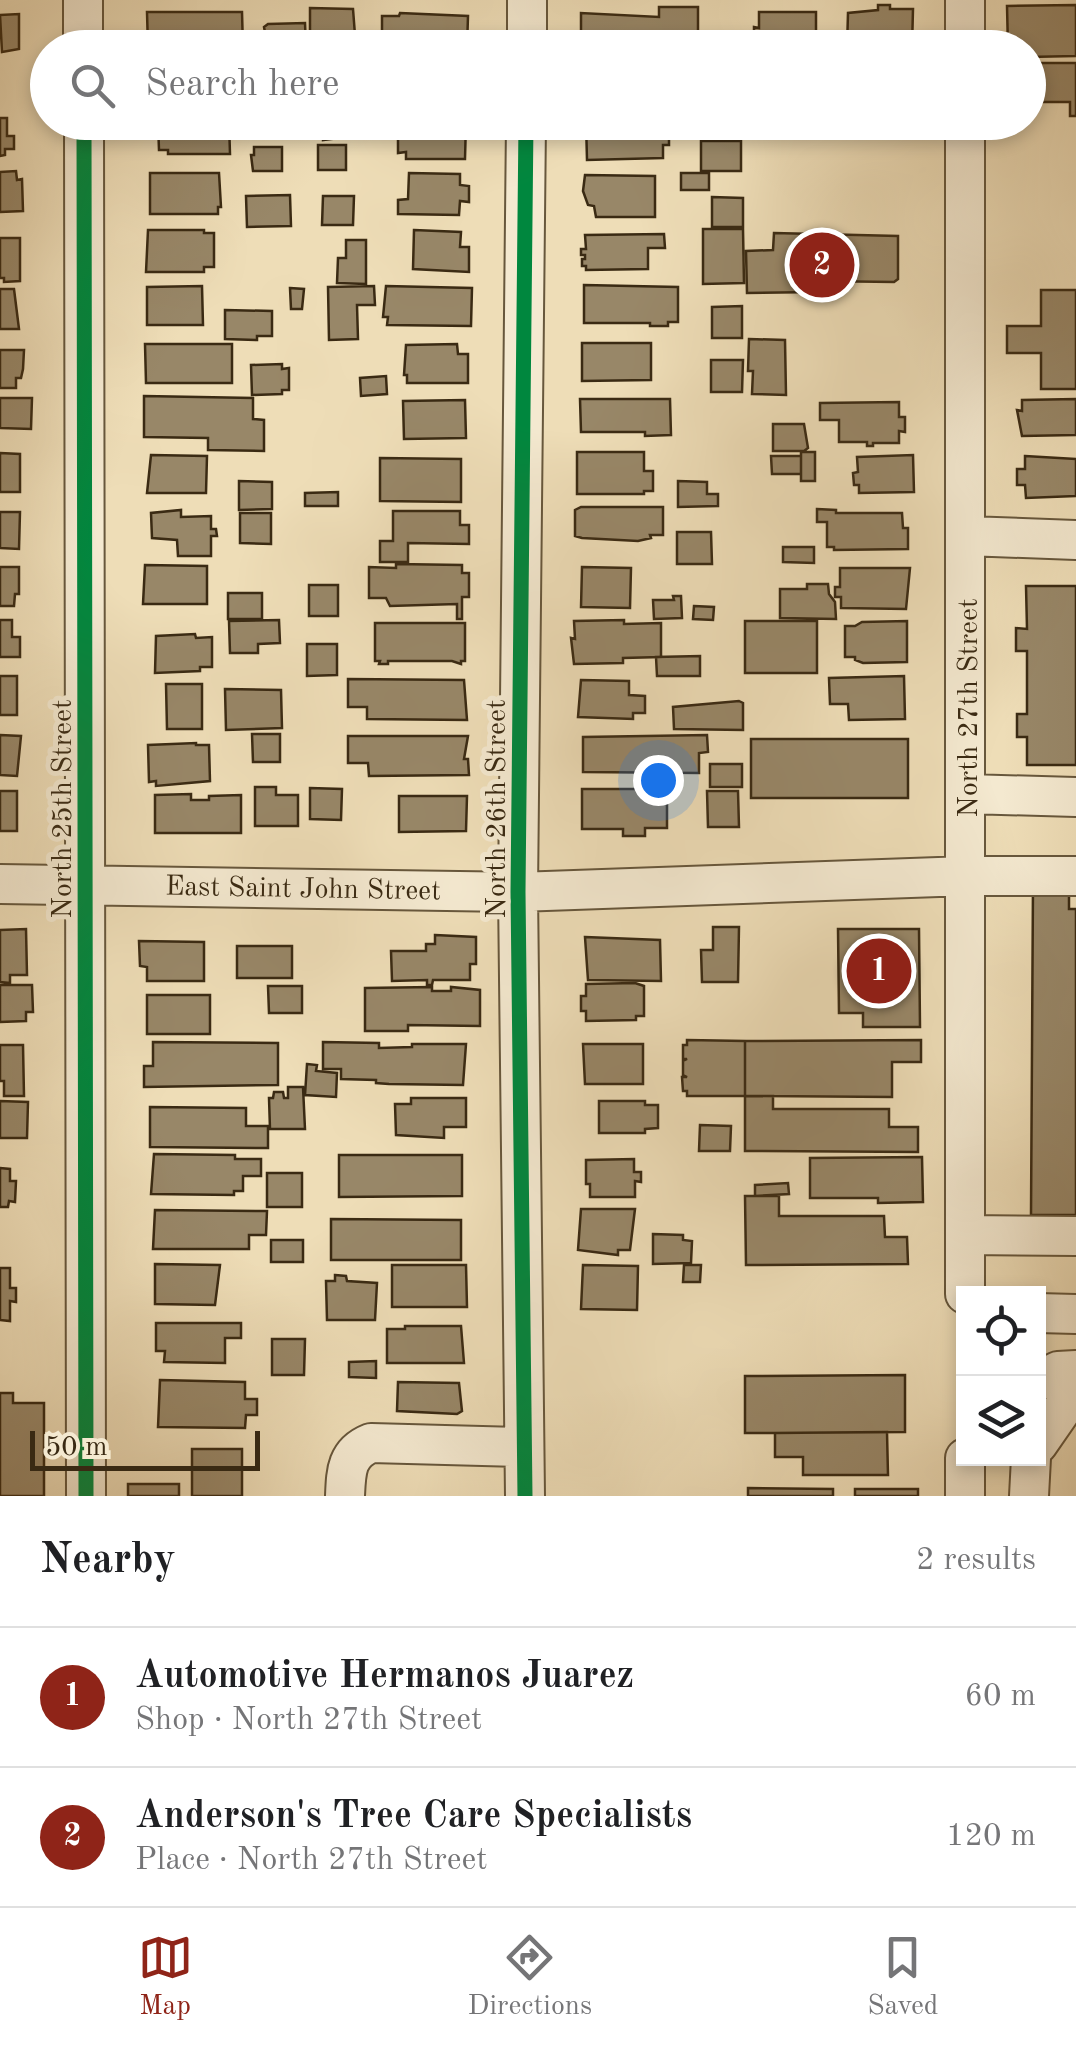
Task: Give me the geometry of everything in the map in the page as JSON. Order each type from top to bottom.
[{"type":"street","points":[[83,0],[84,30]]},
{"type":"street","points":[[527,0],[527,30]]},
{"type":"street","points":[[964,0],[965,30]]},
{"type":"street","name":"North 25th Street","points":[[84,140],[86,1496]]},
{"type":"street","name":"North 26th Street","points":[[525,1496],[518,892],[526,140]]},
{"type":"street","name":"North 27th Street","points":[[965,140],[965,1286]]},
{"type":"street","points":[[967,536],[1076,540]]},
{"type":"street","points":[[966,794],[1076,797]]},
{"type":"street","name":"East Saint John Street","points":[[0,884],[518,892],[966,876],[1076,876]]},
{"type":"street","points":[[964,1235],[1076,1236]]},
{"type":"street","points":[[1046,1313],[1076,1314]]},
{"type":"street","points":[[1046,1377],[1058,1371],[1076,1370]]},
{"type":"street","points":[[1046,1432],[1076,1389]]},
{"type":"street","points":[[344,1496],[350,1459],[371,1443],[524,1447]]},
{"type":"street","points":[[965,1466],[965,1496]]},
{"type":"street","points":[[1029,1496],[1031,1466]]},
{"type":"building","points":[[878,5],[913,9],[912,30],[848,30],[848,13],[878,10]]},
{"type":"building","points":[[1076,5],[1076,56],[1046,57],[1046,30],[1008,30],[1007,6]]},
{"type":"building","points":[[659,7],[698,7],[698,30],[581,30],[581,13],[659,17]]},
{"type":"building","points":[[310,8],[353,9],[355,30],[310,30]]},
{"type":"building","points":[[147,12],[242,12],[242,30],[148,30]]},
{"type":"building","points":[[759,12],[816,12],[816,30],[754,30],[759,28]]},
{"type":"building","points":[[19,14],[19,49],[2,52],[0,15]]},
{"type":"building","points":[[382,16],[468,16],[468,30],[382,30]]},
{"type":"building","points":[[305,23],[305,30],[265,30],[268,24]]},
{"type":"building","points":[[1046,63],[1076,63],[1076,116],[1070,116],[1070,102],[1046,102]]},
{"type":"building","points":[[0,118],[7,118],[7,136],[14,136],[14,149],[5,149],[5,155],[0,156]]},
{"type":"building","points":[[159,140],[230,140],[230,154],[168,154],[168,150],[159,150]]},
{"type":"building","points":[[398,140],[466,140],[465,159],[406,159],[406,152],[398,153]]},
{"type":"building","points":[[586,140],[669,140],[669,145],[663,145],[663,158],[587,160]]},
{"type":"building","points":[[701,141],[741,141],[741,171],[701,171]]},
{"type":"building","points":[[318,145],[346,145],[346,170],[318,170]]},
{"type":"building","points":[[254,147],[282,147],[282,171],[253,171]]},
{"type":"building","points":[[16,171],[17,180],[22,179],[23,211],[0,212],[0,172]]},
{"type":"building","points":[[150,173],[219,173],[218,214],[150,214]]},
{"type":"building","points":[[409,173],[460,174],[460,185],[469,186],[469,202],[460,201],[459,215],[398,214],[398,200],[408,199]]},
{"type":"building","points":[[681,173],[709,173],[709,190],[681,190]]},
{"type":"building","points":[[585,175],[655,176],[655,217],[596,217],[594,206],[588,205],[583,191]]},
{"type":"building","points":[[290,195],[291,226],[247,227],[246,196]]},
{"type":"building","points":[[323,196],[354,196],[353,225],[322,225]]},
{"type":"building","points":[[712,197],[743,198],[743,227],[712,227]]},
{"type":"building","points":[[703,229],[743,229],[744,283],[703,284]]},
{"type":"building","points":[[148,230],[214,233],[214,267],[204,267],[204,272],[146,272]]},
{"type":"building","points":[[414,230],[461,232],[460,247],[469,247],[469,272],[413,269]]},
{"type":"building","points":[[774,233],[898,236],[898,279],[818,281],[817,292],[747,293],[746,251],[773,250]]},
{"type":"building","points":[[664,234],[665,248],[648,248],[648,269],[586,270],[582,266],[585,235]]},
{"type":"building","points":[[0,238],[20,238],[20,281],[4,282],[0,278]]},
{"type":"building","points":[[346,240],[366,240],[366,284],[337,283],[338,258],[346,258]]},
{"type":"building","points":[[584,285],[678,287],[678,322],[668,322],[668,326],[584,323]]},
{"type":"building","points":[[202,286],[203,325],[147,325],[147,287]]},
{"type":"building","points":[[374,286],[375,305],[357,305],[358,339],[329,340],[328,287]]},
{"type":"building","points":[[386,286],[472,288],[471,326],[387,325],[388,317],[383,317]]},
{"type":"building","points":[[290,288],[304,289],[302,309],[291,309]]},
{"type":"building","points":[[0,289],[14,289],[19,329],[0,329]]},
{"type":"building","points":[[1041,290],[1076,290],[1076,389],[1041,389],[1041,353],[1007,353],[1007,326],[1041,326]]},
{"type":"building","points":[[742,306],[742,338],[712,338],[712,307]]},
{"type":"building","points":[[225,310],[272,311],[272,336],[257,336],[257,340],[225,339]]},
{"type":"building","points":[[749,339],[785,340],[786,395],[752,394]]},
{"type":"building","points":[[582,343],[651,343],[651,380],[582,381]]},
{"type":"building","points":[[145,344],[232,344],[232,383],[146,383]]},
{"type":"building","points":[[457,344],[458,354],[468,354],[468,383],[407,383],[406,345]]},
{"type":"building","points":[[0,350],[24,350],[16,388],[0,388]]},
{"type":"building","points":[[711,360],[743,360],[742,392],[711,392]]},
{"type":"building","points":[[282,364],[282,369],[289,368],[289,390],[282,390],[282,394],[252,395],[251,365]]},
{"type":"building","points":[[386,376],[387,394],[361,396],[360,378]]},
{"type":"building","points":[[144,396],[253,398],[253,419],[264,420],[264,451],[208,450],[208,438],[144,437]]},
{"type":"building","points":[[0,398],[32,398],[31,429],[0,428]]},
{"type":"building","points":[[580,399],[670,399],[671,435],[581,432]]},
{"type":"building","points":[[1076,399],[1076,435],[1022,436],[1017,410],[1022,411],[1022,400]]},
{"type":"building","points":[[465,400],[466,438],[404,439],[403,401]]},
{"type":"building","points":[[899,402],[905,432],[899,431],[899,443],[867,446],[867,442],[839,442],[839,420],[820,420],[820,403]]},
{"type":"building","points":[[773,424],[804,424],[808,448],[773,451]]},
{"type":"building","points":[[577,452],[644,452],[644,471],[653,471],[653,491],[577,494]]},
{"type":"building","points":[[801,452],[815,452],[815,481],[801,481]]},
{"type":"building","points":[[0,453],[20,454],[20,492],[0,492]]},
{"type":"building","points":[[151,455],[207,456],[206,493],[147,493]]},
{"type":"building","points":[[913,455],[914,492],[859,493],[859,485],[854,485],[857,457]]},
{"type":"building","points":[[771,456],[801,456],[801,474],[772,474]]},
{"type":"building","points":[[1025,456],[1076,459],[1076,496],[1026,498],[1025,485],[1017,485],[1017,469],[1025,469]]},
{"type":"building","points":[[380,458],[461,459],[461,502],[380,501]]},
{"type":"building","points":[[239,481],[272,482],[272,509],[239,510]]},
{"type":"building","points":[[678,481],[707,482],[707,494],[718,494],[718,506],[678,507]]},
{"type":"building","points":[[338,492],[338,506],[305,506],[305,493]]},
{"type":"building","points":[[663,507],[663,535],[650,535],[651,538],[638,541],[575,536],[575,510]]},
{"type":"building","points":[[817,509],[836,513],[902,513],[903,528],[908,528],[908,549],[827,547],[827,522],[817,522]]},
{"type":"building","points":[[181,510],[181,517],[211,516],[211,529],[216,529],[217,536],[211,536],[211,556],[178,556],[177,540],[152,538],[151,513]]},
{"type":"building","points":[[393,511],[460,511],[460,525],[469,525],[469,544],[408,543],[408,562],[380,562],[380,541],[393,541]]},
{"type":"building","points":[[0,512],[20,512],[19,549],[0,548]]},
{"type":"building","points":[[240,513],[271,513],[271,544],[240,543]]},
{"type":"building","points":[[677,532],[711,532],[712,564],[677,564]]},
{"type":"building","points":[[783,547],[814,547],[814,563],[783,562]]},
{"type":"building","points":[[396,564],[462,565],[462,573],[469,573],[469,597],[462,597],[462,619],[457,619],[457,604],[390,606],[386,598],[369,598],[369,567],[396,568]]},
{"type":"building","points":[[145,565],[207,566],[207,604],[143,604]]},
{"type":"building","points":[[0,567],[19,567],[19,594],[15,594],[14,606],[0,606]]},
{"type":"building","points":[[582,567],[631,568],[630,608],[581,607]]},
{"type":"building","points":[[840,568],[910,568],[906,609],[841,608],[841,597],[835,597],[835,587],[840,587]]},
{"type":"building","points":[[807,584],[828,584],[836,619],[780,618],[780,589],[807,589]]},
{"type":"building","points":[[309,585],[338,585],[338,616],[309,616]]},
{"type":"building","points":[[1026,586],[1076,586],[1076,765],[1027,765],[1027,737],[1017,737],[1017,714],[1027,714],[1027,651],[1016,651],[1016,628],[1027,629]]},
{"type":"building","points":[[228,593],[262,593],[262,619],[228,619]]},
{"type":"building","points":[[673,596],[681,596],[682,618],[654,619],[653,600],[674,600]]},
{"type":"building","points":[[694,606],[714,607],[713,620],[693,619]]},
{"type":"building","points":[[0,620],[12,620],[12,637],[20,637],[20,657],[0,657]]},
{"type":"building","points":[[279,620],[280,643],[258,644],[258,653],[230,653],[229,621]]},
{"type":"building","points":[[624,620],[624,624],[661,623],[661,657],[574,664],[574,621]]},
{"type":"building","points":[[745,621],[817,621],[817,673],[745,673]]},
{"type":"building","points":[[907,621],[907,662],[863,663],[855,657],[845,657],[845,626]]},
{"type":"building","points":[[375,623],[465,623],[465,661],[379,664],[375,661]]},
{"type":"building","points":[[195,634],[196,638],[212,637],[212,667],[155,673],[156,636]]},
{"type":"building","points":[[307,644],[337,644],[337,675],[307,676]]},
{"type":"building","points":[[700,656],[700,676],[657,676],[656,657]]},
{"type":"building","points":[[0,676],[17,676],[17,715],[0,715]]},
{"type":"building","points":[[904,676],[905,719],[849,720],[848,704],[830,704],[829,678]]},
{"type":"building","points":[[348,679],[464,680],[467,720],[367,719],[367,707],[348,707]]},
{"type":"building","points":[[581,680],[629,681],[629,695],[645,696],[645,713],[633,713],[633,719],[578,717]]},
{"type":"building","points":[[166,684],[202,684],[202,729],[167,729]]},
{"type":"building","points":[[225,689],[281,690],[282,728],[226,730]]},
{"type":"building","points":[[743,703],[743,730],[674,729],[673,707]]},
{"type":"building","points":[[252,734],[280,734],[280,762],[253,762]]},
{"type":"building","points":[[0,735],[21,736],[17,776],[0,775]]},
{"type":"building","points":[[707,735],[708,752],[699,753],[699,773],[583,772],[583,737]]},
{"type":"building","points":[[348,736],[468,736],[464,759],[468,759],[469,775],[369,776],[368,763],[348,763]]},
{"type":"building","points":[[751,739],[908,739],[908,798],[751,798]]},
{"type":"building","points":[[148,745],[209,745],[210,781],[156,786],[156,781],[149,782]]},
{"type":"building","points":[[710,764],[742,764],[742,787],[710,787]]},
{"type":"building","points":[[255,787],[276,787],[276,795],[298,795],[298,826],[255,826]]},
{"type":"building","points":[[310,788],[342,789],[341,820],[310,819]]},
{"type":"building","points":[[582,789],[667,789],[667,828],[645,828],[645,836],[623,836],[623,829],[582,829]]},
{"type":"building","points":[[0,791],[17,791],[17,831],[0,831]]},
{"type":"building","points":[[707,791],[738,791],[739,827],[708,827]]},
{"type":"building","points":[[191,794],[191,800],[241,795],[241,833],[155,833],[155,795]]},
{"type":"building","points":[[399,796],[467,796],[466,831],[399,832]]},
{"type":"building","points":[[1033,884],[1069,884],[1069,909],[1076,909],[1076,1215],[1031,1215]]},
{"type":"building","points":[[713,927],[739,927],[738,982],[702,982],[701,950],[713,950]]},
{"type":"building","points":[[26,929],[27,975],[10,975],[10,983],[0,982],[0,930]]},
{"type":"building","points":[[838,929],[919,929],[920,1027],[863,1027],[863,1013],[839,1013]]},
{"type":"building","points":[[435,935],[476,937],[476,964],[470,964],[470,980],[433,980],[432,985],[427,985],[427,980],[392,981],[391,951],[426,951],[426,944],[435,944]]},
{"type":"building","points":[[585,937],[660,940],[661,981],[588,980]]},
{"type":"building","points":[[139,941],[204,942],[204,981],[147,981],[147,967],[140,966]]},
{"type":"building","points":[[237,946],[292,946],[292,978],[237,978]]},
{"type":"building","points":[[586,984],[644,986],[644,1016],[636,1016],[636,1020],[586,1021],[581,996],[586,996]]},
{"type":"building","points":[[0,985],[32,985],[33,1012],[26,1012],[26,1021],[0,1022]]},
{"type":"building","points":[[268,986],[302,986],[302,1013],[269,1013]]},
{"type":"building","points":[[432,987],[432,991],[451,991],[451,987],[480,990],[480,1026],[408,1025],[408,1031],[365,1031],[365,988]]},
{"type":"building","points":[[147,995],[210,995],[210,1034],[147,1034]]},
{"type":"building","points":[[687,1040],[745,1041],[745,1096],[687,1096],[682,1077],[687,1077],[683,1075],[683,1061],[687,1059],[683,1059],[683,1045],[687,1045]]},
{"type":"building","points":[[921,1040],[921,1062],[892,1062],[892,1097],[745,1096],[745,1041]]},
{"type":"building","points":[[153,1042],[278,1043],[278,1085],[144,1087],[144,1066],[153,1066]]},
{"type":"building","points":[[323,1042],[379,1043],[379,1048],[466,1044],[463,1085],[341,1079],[341,1069],[323,1069]]},
{"type":"building","points":[[583,1044],[643,1044],[643,1084],[585,1084]]},
{"type":"building","points":[[0,1045],[23,1045],[24,1096],[4,1096]]},
{"type":"building","points":[[307,1064],[317,1065],[316,1071],[337,1073],[336,1097],[305,1095]]},
{"type":"building","points":[[288,1087],[303,1087],[305,1129],[270,1129],[269,1098],[273,1098],[274,1092],[283,1092],[284,1098],[288,1098]]},
{"type":"building","points":[[745,1096],[773,1096],[773,1109],[889,1109],[889,1127],[918,1127],[918,1152],[745,1151]]},
{"type":"building","points":[[411,1098],[466,1098],[466,1127],[444,1127],[444,1138],[396,1135],[395,1104],[411,1104]]},
{"type":"building","points":[[0,1101],[28,1102],[27,1138],[0,1138]]},
{"type":"building","points":[[599,1101],[645,1101],[645,1105],[658,1105],[658,1128],[645,1129],[645,1133],[599,1133]]},
{"type":"building","points":[[150,1107],[246,1108],[246,1126],[268,1126],[268,1148],[150,1147]]},
{"type":"building","points":[[700,1125],[731,1126],[730,1151],[699,1151]]},
{"type":"building","points":[[154,1154],[261,1159],[261,1176],[243,1176],[243,1191],[234,1191],[234,1195],[151,1194]]},
{"type":"building","points":[[339,1155],[462,1155],[462,1196],[339,1197]]},
{"type":"building","points":[[922,1157],[923,1202],[810,1198],[810,1158]]},
{"type":"building","points":[[634,1159],[634,1172],[641,1172],[641,1182],[635,1181],[635,1197],[590,1197],[586,1160]]},
{"type":"building","points":[[0,1168],[10,1169],[10,1181],[16,1181],[15,1202],[9,1201],[8,1207],[0,1207]]},
{"type":"building","points":[[267,1173],[302,1173],[302,1207],[267,1207]]},
{"type":"building","points":[[788,1183],[789,1194],[755,1196],[755,1185]]},
{"type":"building","points":[[745,1196],[779,1196],[779,1216],[884,1216],[885,1237],[907,1237],[908,1264],[746,1265]]},
{"type":"building","points":[[581,1209],[635,1209],[630,1250],[618,1250],[618,1255],[578,1250]]},
{"type":"building","points":[[155,1210],[267,1211],[266,1235],[249,1235],[249,1249],[153,1249]]},
{"type":"building","points":[[331,1219],[461,1220],[461,1260],[331,1260]]},
{"type":"building","points":[[653,1234],[683,1235],[683,1240],[692,1241],[691,1263],[653,1264]]},
{"type":"building","points":[[271,1240],[303,1240],[303,1262],[271,1262]]},
{"type":"building","points":[[155,1264],[220,1265],[215,1305],[155,1304]]},
{"type":"building","points":[[392,1265],[466,1265],[467,1307],[392,1307]]},
{"type":"building","points":[[583,1265],[638,1266],[637,1310],[581,1309]]},
{"type":"building","points":[[684,1265],[701,1265],[700,1282],[683,1282]]},
{"type":"building","points":[[0,1268],[10,1268],[10,1288],[16,1288],[16,1302],[10,1301],[10,1321],[0,1320]]},
{"type":"building","points":[[335,1275],[346,1276],[347,1281],[377,1283],[375,1320],[327,1320],[326,1281],[335,1281]]},
{"type":"building","points":[[156,1323],[241,1323],[241,1338],[225,1338],[225,1363],[164,1362],[165,1351],[156,1351]]},
{"type":"building","points":[[461,1326],[464,1363],[387,1363],[387,1329]]},
{"type":"building","points":[[272,1339],[305,1339],[304,1375],[272,1375]]},
{"type":"building","points":[[376,1361],[376,1378],[349,1377],[349,1362]]},
{"type":"building","points":[[905,1375],[905,1432],[745,1433],[745,1376]]},
{"type":"building","points":[[160,1380],[245,1382],[245,1399],[257,1399],[257,1415],[246,1415],[245,1428],[158,1427]]},
{"type":"building","points":[[398,1382],[459,1383],[462,1411],[397,1411]]},
{"type":"building","points":[[0,1393],[13,1393],[13,1403],[44,1403],[44,1496],[0,1496]]},
{"type":"building","points":[[887,1432],[888,1475],[803,1475],[803,1457],[775,1457],[775,1433]]},
{"type":"building","points":[[192,1449],[242,1449],[242,1496],[192,1496]]},
{"type":"building","points":[[128,1484],[179,1484],[179,1496],[128,1496]]},
{"type":"building","points":[[748,1488],[833,1489],[833,1496],[748,1496]]},
{"type":"building","points":[[855,1489],[918,1489],[918,1496],[855,1496]]},
{"type":"cycle path","points":[[84,140],[86,1496]]},
{"type":"cycle path","points":[[525,1496],[518,892],[526,140]]},
{"type":"place","name":"Anderson's Tree Care Specialists","points":[[822,265]]},
{"type":"place","name":"Automotive Hermanos Juarez","points":[[879,971]]}]
